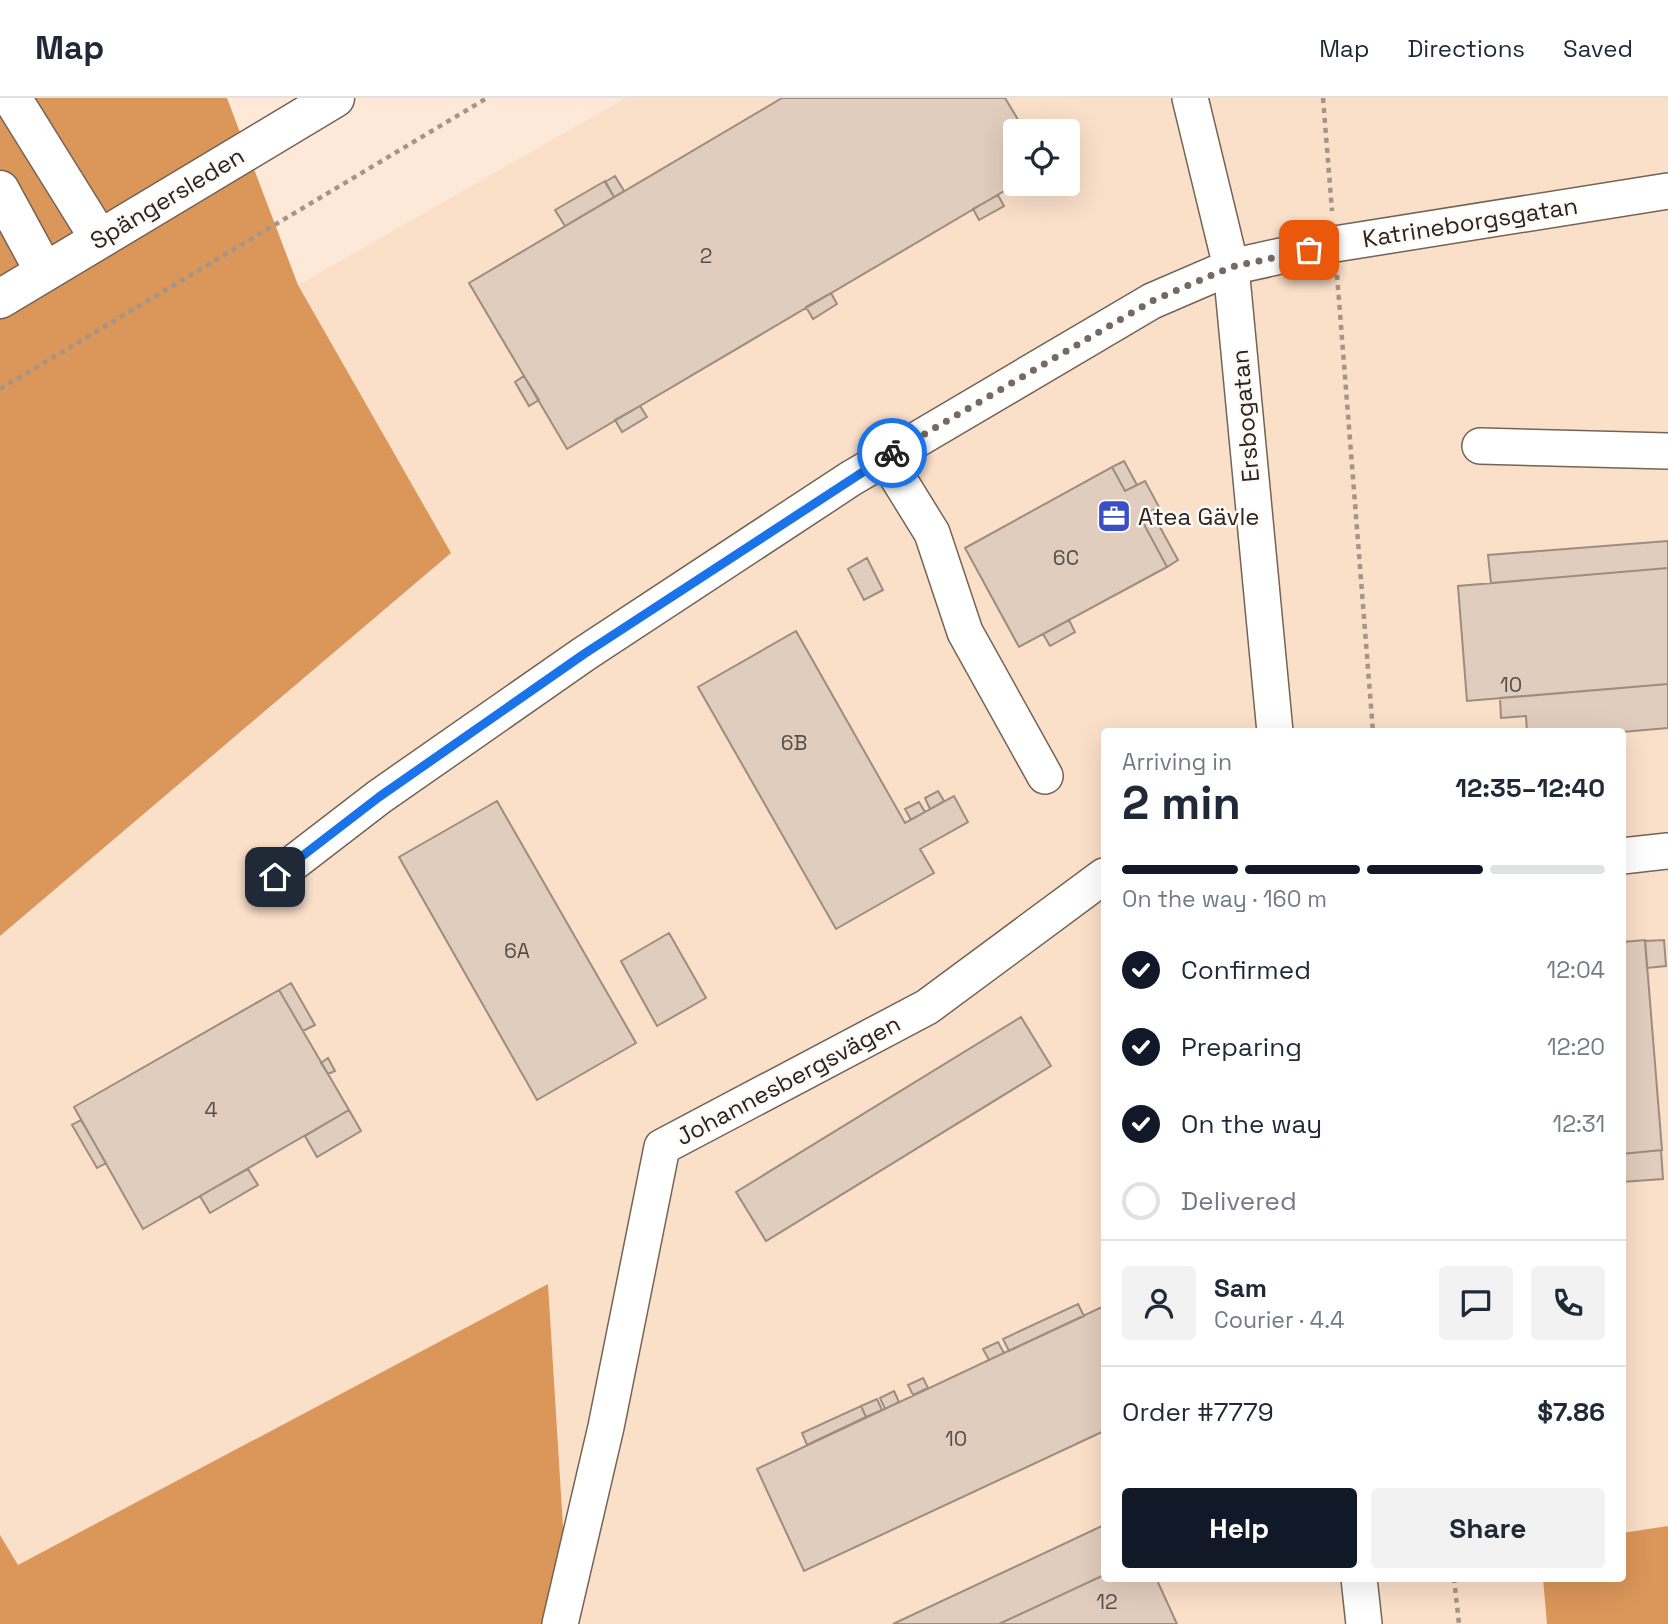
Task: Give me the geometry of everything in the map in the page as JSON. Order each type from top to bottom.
[{"type":"main road","points":[[12,98],[99,238]]},
{"type":"main road","name":"Spängersleden","points":[[0,299],[335,98]]},
{"type":"main road","points":[[0,190],[44,271]]},
{"type":"street","name":"Ersbogatan","points":[[1190,98],[1231,267],[1275,728]]},
{"type":"street","name":"Katrineborgsgatan","points":[[1231,267],[1335,244],[1668,191]]},
{"type":"street","points":[[275,877],[379,797],[584,654],[885,457],[1152,301],[1231,267]]},
{"type":"street","points":[[1480,446],[1668,451]]},
{"type":"street","points":[[885,457],[932,533],[965,632],[1045,776]]},
{"type":"street","points":[[1626,856],[1668,851]]},
{"type":"street","name":"Johannesbergsvägen","points":[[560,1624],[606,1427],[662,1147],[927,1007],[1101,878]]},
{"type":"street","points":[[1359,1582],[1364,1624]]},
{"type":"path","points":[[0,389],[486,98]]},
{"type":"path","points":[[1323,98],[1373,728]]},
{"type":"path","points":[[1454,1582],[1459,1624]]},
{"type":"shaded area","points":[[0,98],[227,98],[298,285],[451,553],[0,936]]},
{"type":"shaded area","points":[[625,98],[1668,98],[1668,1526],[1626,1532],[1626,728],[1101,728],[1101,1582],[1543,1582],[1547,1624],[569,1624],[548,1284],[18,1566],[0,1535],[0,936],[450,553],[298,285]]},
{"type":"shaded area","points":[[548,1284],[569,1624],[0,1624],[0,1535],[18,1565]]},
{"type":"shaded area","points":[[1668,1526],[1668,1624],[1547,1624],[1543,1582],[1626,1582],[1626,1532]]},
{"type":"building","points":[[782,98],[1005,98],[1018,119],[1003,119],[1003,192],[567,449],[469,283]]},
{"type":"building","points":[[615,176],[624,191],[614,197],[605,182]]},
{"type":"building","points":[[605,181],[614,197],[565,226],[555,210]]},
{"type":"building","points":[[998,195],[1004,206],[979,220],[973,209]]},
{"type":"building","points":[[831,293],[837,304],[813,319],[806,307]]},
{"type":"building","points":[[524,376],[539,400],[529,406],[515,382]]},
{"type":"building","points":[[640,406],[647,417],[622,432],[615,420]]},
{"type":"building","points":[[1124,461],[1137,485],[1125,491],[1112,467]]},
{"type":"building","points":[[1112,467],[1125,491],[1145,481],[1159,507],[1140,517],[1167,567],[1019,647],[965,548]]},
{"type":"building","points":[[1151,511],[1178,560],[1167,567],[1140,517]]},
{"type":"building","points":[[1668,541],[1668,568],[1491,583],[1488,555]]},
{"type":"building","points":[[867,558],[883,590],[864,600],[848,569]]},
{"type":"building","points":[[1668,568],[1668,684],[1467,701],[1458,586]]},
{"type":"building","points":[[1069,620],[1075,632],[1050,646],[1043,634]]},
{"type":"building","points":[[796,631],[905,823],[954,796],[968,822],[920,849],[934,873],[836,929],[698,687]]},
{"type":"building","points":[[1668,684],[1668,728],[1626,732],[1626,728],[1527,728],[1526,716],[1501,718],[1500,698]]},
{"type":"building","points":[[938,791],[944,801],[930,809],[925,798]]},
{"type":"building","points":[[497,801],[636,1043],[537,1100],[399,857]]},
{"type":"building","points":[[919,802],[925,812],[911,820],[905,809]]},
{"type":"building","points":[[669,933],[706,998],[657,1026],[621,961]]},
{"type":"building","points":[[1645,940],[1662,1150],[1626,1154],[1626,942]]},
{"type":"building","points":[[1664,940],[1666,966],[1647,968],[1645,941]]},
{"type":"building","points":[[291,983],[315,1025],[303,1031],[279,990]]},
{"type":"building","points":[[279,990],[349,1110],[143,1229],[74,1107]]},
{"type":"building","points":[[1021,1017],[1051,1066],[766,1241],[736,1192]]},
{"type":"building","points":[[328,1058],[335,1071],[328,1074],[321,1063]]},
{"type":"building","points":[[349,1110],[361,1131],[317,1157],[305,1136]]},
{"type":"building","points":[[81,1120],[106,1163],[97,1168],[72,1125]]},
{"type":"building","points":[[1661,1150],[1663,1179],[1626,1182],[1626,1154]]},
{"type":"building","points":[[248,1169],[258,1185],[210,1213],[200,1196]]},
{"type":"building","points":[[1078,1304],[1084,1316],[1009,1351],[1003,1339]]},
{"type":"building","points":[[1101,1307],[1101,1432],[804,1571],[757,1469]]},
{"type":"building","points":[[998,1342],[1004,1353],[989,1360],[983,1349]]},
{"type":"building","points":[[923,1378],[928,1388],[913,1395],[908,1385]]},
{"type":"building","points":[[894,1391],[899,1402],[885,1409],[880,1398]]},
{"type":"building","points":[[877,1399],[882,1410],[866,1417],[861,1406]]},
{"type":"building","points":[[861,1406],[866,1417],[807,1445],[802,1433]]},
{"type":"building","points":[[1101,1526],[1101,1576],[999,1624],[893,1624]]},
{"type":"building","points":[[1101,1576],[1101,1582],[1158,1582],[1177,1624],[999,1624]]},
{"type":"way so far","points":[[892,453],[1152,301],[1231,267],[1309,250]]},
{"type":"place","name":"Atea Gävle","points":[[1114,516]]},
{"type":"route","points":[[275,877],[379,797],[584,654],[892,453]]}]
